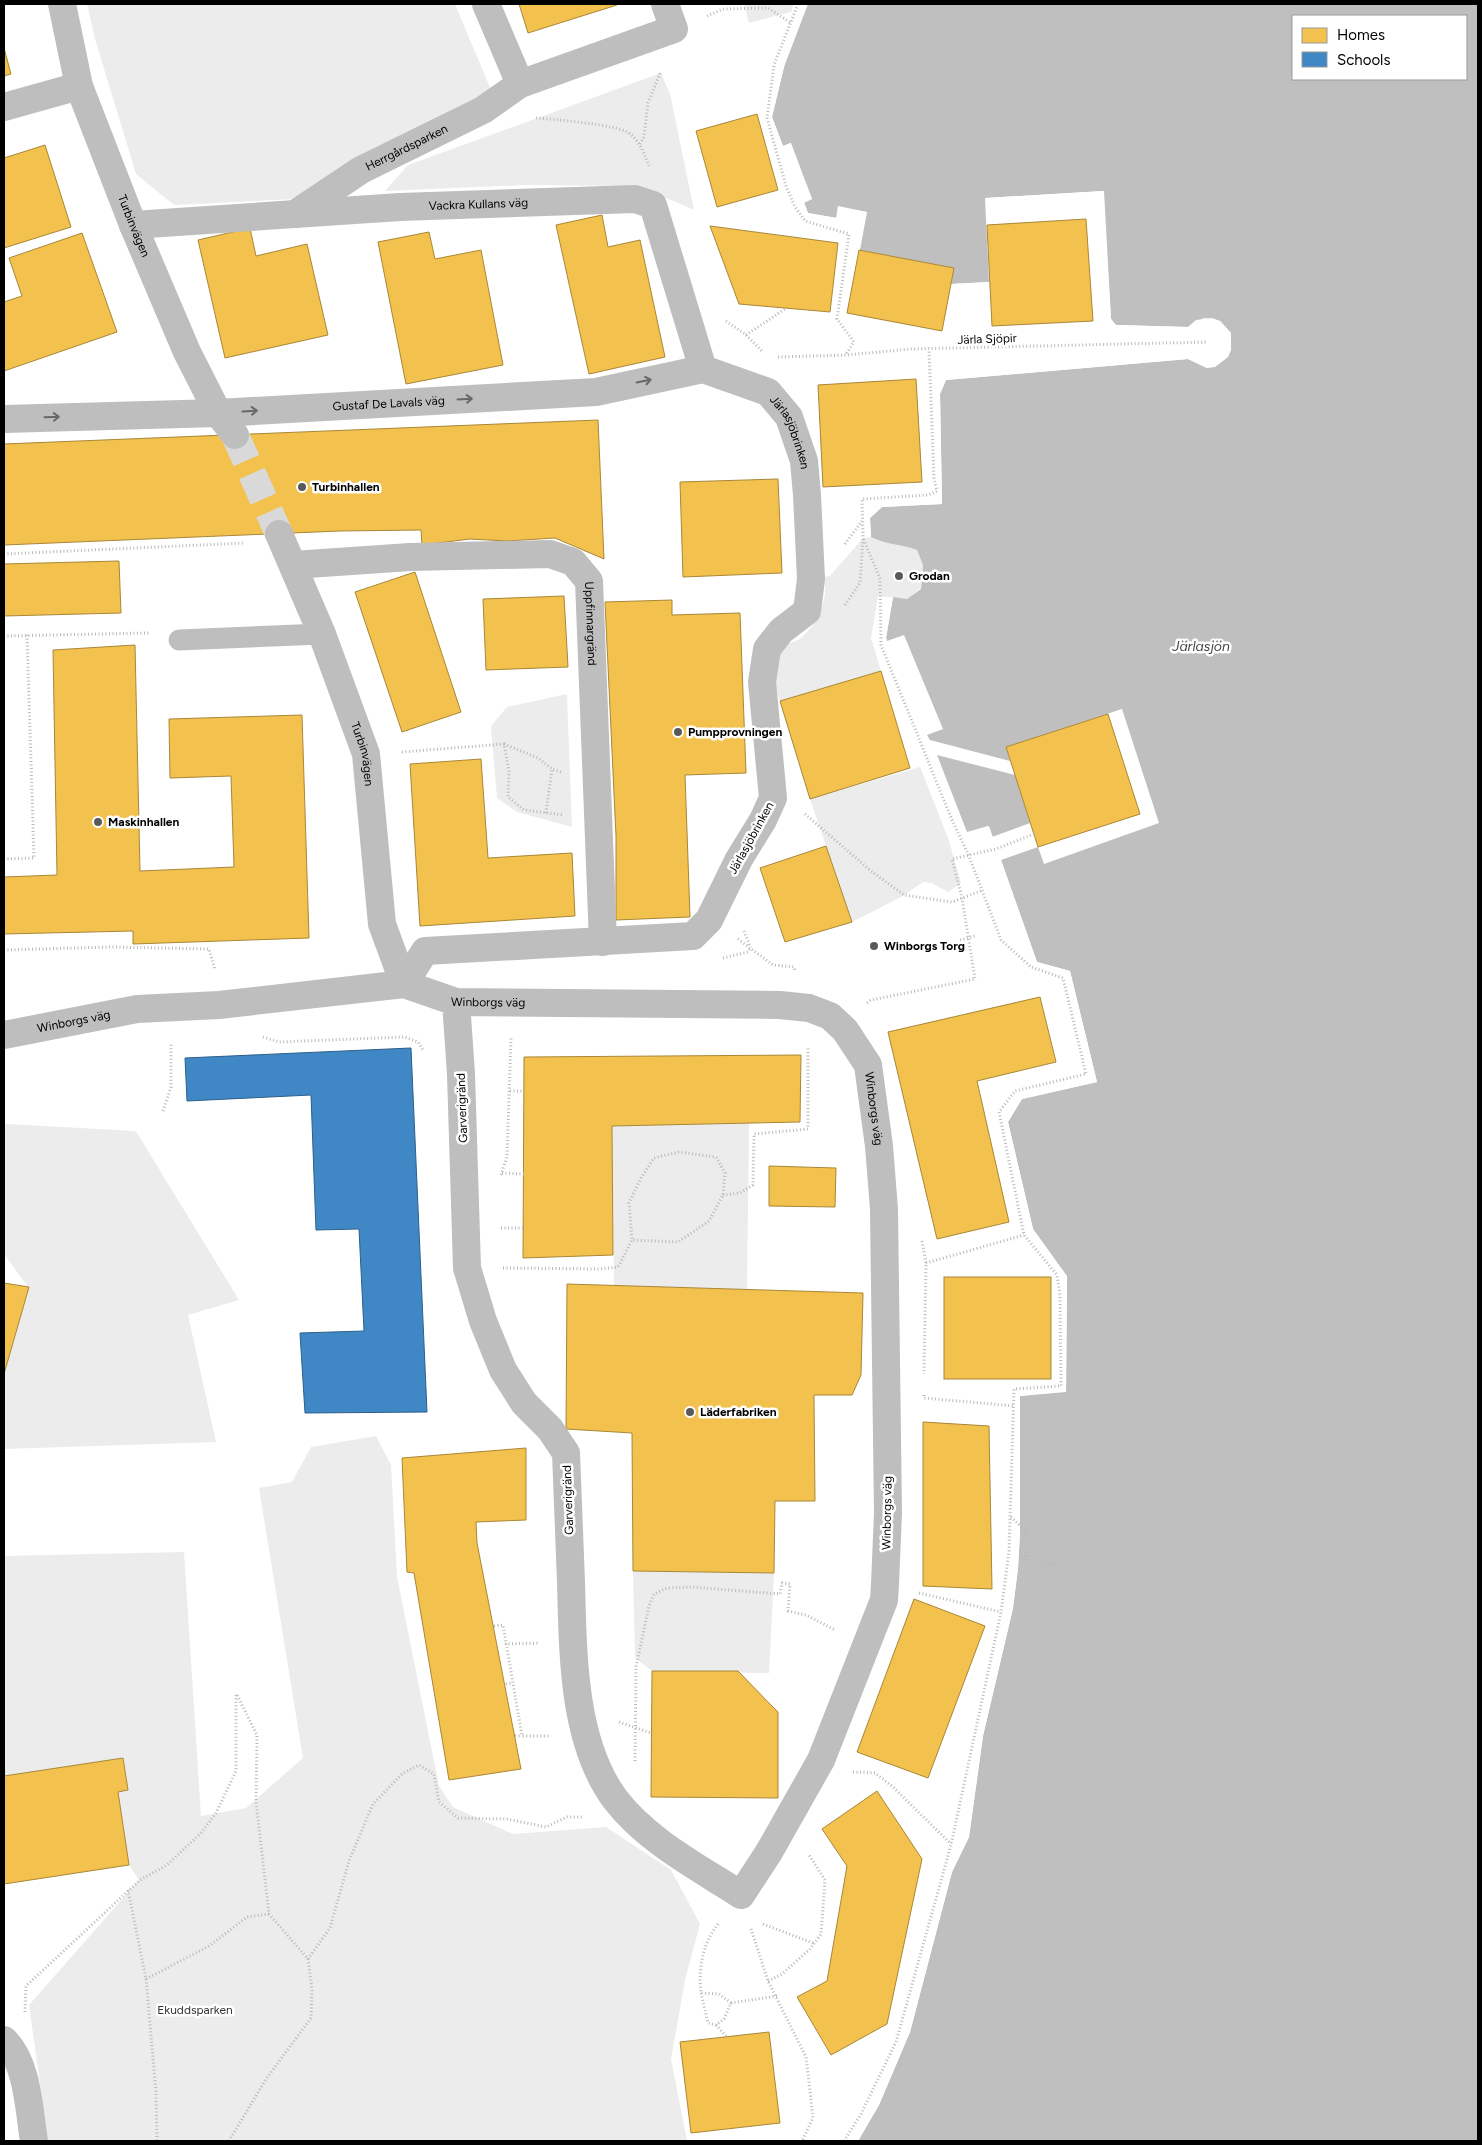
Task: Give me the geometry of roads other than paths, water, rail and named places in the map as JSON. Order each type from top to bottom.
[{"type":"street","name":"Turbinvägen","points":[[62,4],[79,86],[133,225],[187,352],[218,412],[235,435]]},
{"type":"street","points":[[486,4],[520,84]]},
{"type":"street","name":"Herrgårdsparken","points":[[295,214],[362,170],[483,110],[520,84],[674,29],[665,4]]},
{"type":"street","points":[[4,107],[79,86]]},
{"type":"street","name":"Vackra Kullans väg","points":[[133,225],[400,207],[635,198],[653,205],[703,369]]},
{"type":"street","name":"Gustaf De Lavals väg","points":[[4,419],[218,412],[596,392],[703,369]]},
{"type":"street","name":"Järlasjöbrinken","points":[[404,984],[425,951],[693,936],[709,920],[738,859],[763,820],[773,796],[762,682],[767,649],[781,631],[807,611],[811,579],[804,461],[789,417],[768,392],[703,369]]},
{"type":"street","name":"Turbinvägen","points":[[285,547],[322,634],[366,754],[382,924],[404,984]]},
{"type":"street","name":"Uppfinnargränd","points":[[285,547],[410,557],[550,554],[574,562],[589,582],[603,942]]},
{"type":"street","name":"Winborgs väg","points":[[8,1030],[137,1009],[220,1005],[404,984],[456,1002],[780,1005],[809,1008],[830,1016],[842,1026],[868,1065],[880,1146],[884,1209],[888,1513],[884,1600],[821,1760],[769,1852],[745,1906]]},
{"type":"street","name":"Garverigränd","points":[[456,1002],[461,1074],[467,1268],[483,1321],[503,1370],[524,1403],[550,1430],[566,1453],[573,1642],[581,1712],[587,1735],[598,1769],[615,1799],[656,1839],[745,1906]]},
{"type":"street","points":[[4,2040],[10,2046],[22,2074],[34,2141]]},
{"type":"lane","points":[[179,640],[322,634]]},
{"type":"water","name":"Järlasjön","points":[[796,4],[1478,4],[1478,2141],[858,2141],[879,2105],[910,2032],[952,1872],[969,1837],[983,1736],[1013,1608],[1018,1568],[1020,1533],[1020,1396],[1066,1391],[1067,1277],[1033,1229],[1008,1122],[1022,1099],[1097,1082],[1070,971],[1037,962],[989,826],[967,833],[886,638],[893,597],[907,599],[921,589],[923,565],[917,550],[882,542],[871,537],[870,518],[882,507],[942,504],[940,394],[946,380],[1188,359],[1207,368],[1220,363],[1227,357],[1231,333],[1220,321],[1204,318],[1188,327],[1116,325],[1111,319],[1103,191],[986,198],[990,282],[951,284],[859,250],[866,212],[838,207],[837,218],[808,213],[804,202],[812,199],[791,143],[783,146],[772,117]]},
{"type":"tunnel","points":[[235,435],[279,534]]},
{"type":"place","name":"Turbinhallen","points":[[302,487]]},
{"type":"place","name":"Grodan","points":[[899,576]]},
{"type":"place","name":"Pumpprovningen","points":[[678,732]]},
{"type":"place","name":"Maskinhallen","points":[[98,822]]},
{"type":"place","name":"Winborgs Torg","points":[[874,946]]},
{"type":"place","name":"Läderfabriken","points":[[690,1412]]},
{"type":"park label","name":"Ekuddsparken","points":[[195,2010]]}]
